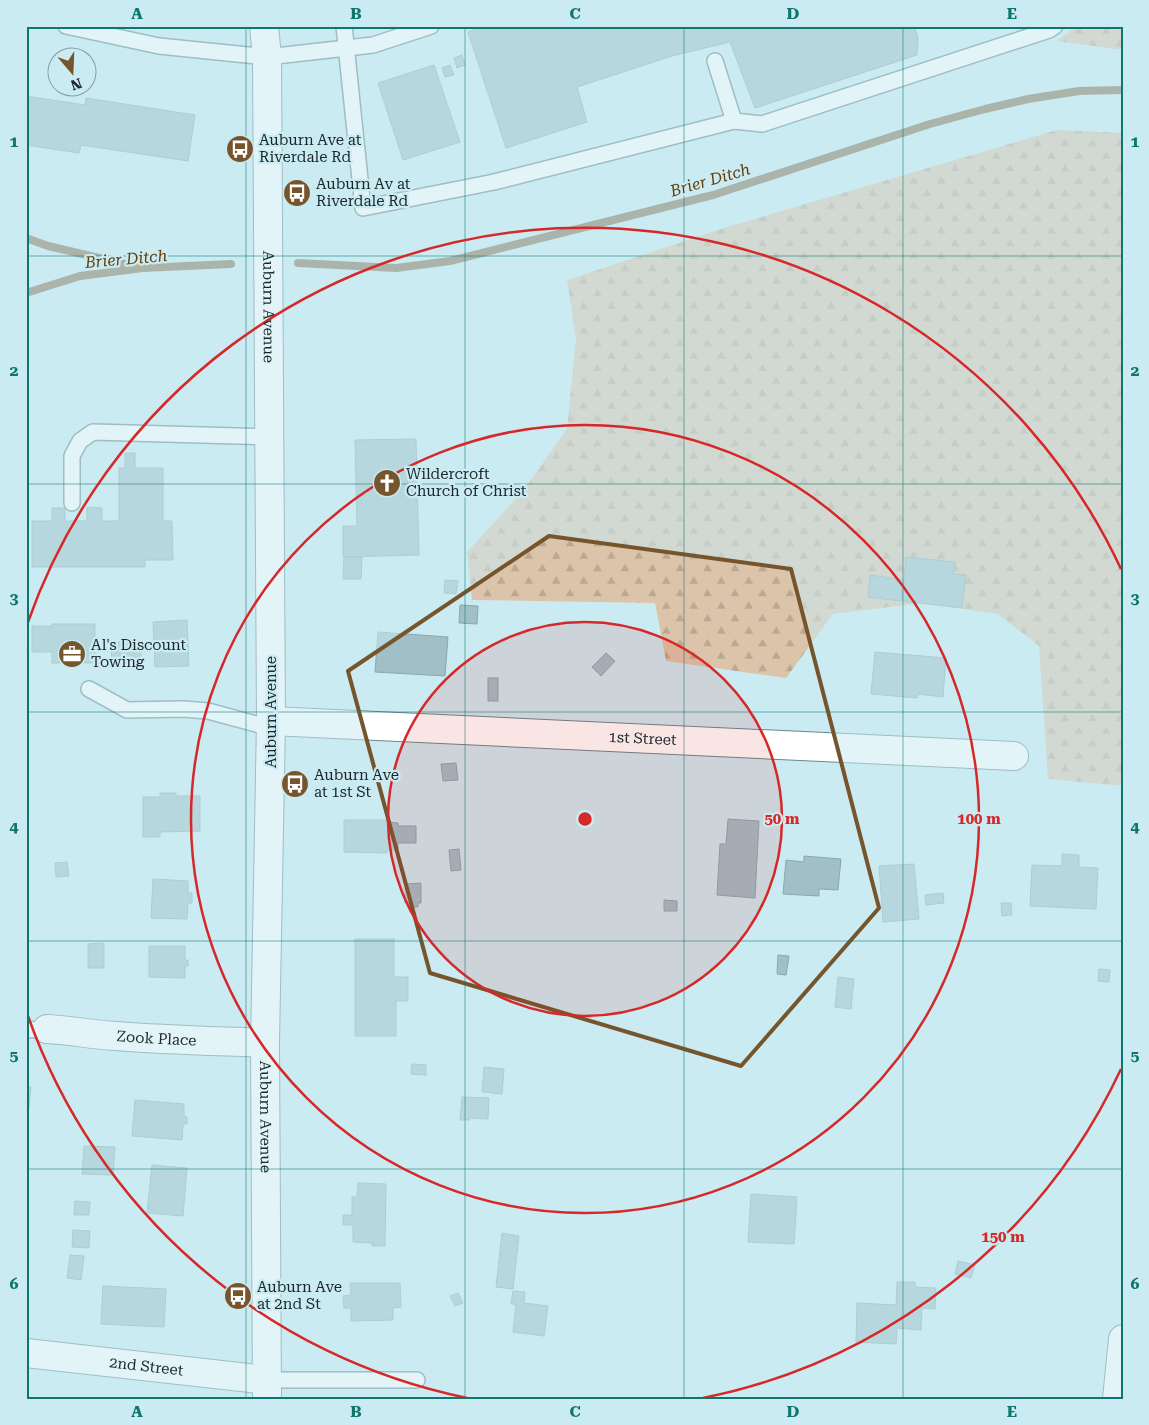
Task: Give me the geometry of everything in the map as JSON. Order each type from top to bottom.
[{"type":"street","name":"Auburn Avenue","points":[[264,26],[267,56],[271,725],[266,1043],[267,1389]]},
{"type":"street","name":"1st Street","points":[[271,725],[1014,756]]},
{"type":"street","name":"Zook Place","points":[[37,1030],[149,1038],[266,1043]]},
{"type":"street","points":[[1117,1399],[1123,1339]]},
{"type":"street","name":"2nd Street","points":[[26,1354],[267,1389]]},
{"type":"lane","points":[[66,26],[159,46],[267,56],[373,46],[431,26]]},
{"type":"lane","points":[[344,26],[363,208],[494,182],[734,121],[762,124],[1055,26]]},
{"type":"lane","points":[[715,61],[734,121]]},
{"type":"lane","points":[[72,503],[72,456],[80,441],[93,432],[270,437]]},
{"type":"lane","points":[[89,689],[127,710],[183,709],[208,711],[271,725]]},
{"type":"lane","points":[[267,1389],[416,1380]]},
{"type":"highlighted area","points":[[549,536],[791,569],[879,908],[741,1066],[430,973],[348,671]]},
{"type":"green space","points":[[1077,26],[1123,26],[1123,50],[1057,41]]},
{"type":"green space","points":[[1057,130],[1123,133],[1123,786],[1048,779],[1039,646],[998,614],[923,603],[833,614],[786,678],[666,661],[655,603],[472,600],[467,552],[523,491],[567,429],[576,339],[567,280],[724,228]]},
{"type":"building","points":[[484,26],[914,26],[918,37],[917,55],[755,108],[730,42],[672,56],[577,87],[587,122],[506,148],[468,32]]},
{"type":"building","points":[[462,55],[465,65],[457,68],[454,58]]},
{"type":"building","points":[[434,65],[460,142],[403,160],[378,83]]},
{"type":"building","points":[[450,65],[454,75],[445,77],[442,68]]},
{"type":"building","points":[[26,96],[85,105],[86,98],[195,115],[188,161],[81,145],[79,153],[26,145]]},
{"type":"building","name":"Wildercroft Church of Christ","points":[[416,439],[419,555],[343,557],[343,526],[357,526],[355,440]]},
{"type":"building","points":[[125,453],[135,453],[135,468],[163,468],[163,521],[172,521],[173,560],[145,560],[145,567],[32,567],[32,521],[52,521],[52,508],[65,508],[65,521],[87,521],[87,507],[102,508],[102,521],[119,521],[119,468],[125,468]]},
{"type":"building","points":[[344,557],[362,557],[361,579],[343,579]]},
{"type":"building","points":[[906,557],[955,562],[953,574],[966,575],[962,608],[902,601]]},
{"type":"building","points":[[870,575],[904,580],[901,601],[868,597]]},
{"type":"building","points":[[445,580],[458,581],[456,594],[444,593]]},
{"type":"building","points":[[460,605],[478,606],[477,624],[459,623]]},
{"type":"building","points":[[187,620],[189,666],[155,667],[153,622]]},
{"type":"building","points":[[52,624],[95,624],[95,663],[52,663],[52,652],[32,652],[32,626],[52,626]]},
{"type":"building","points":[[378,632],[448,637],[445,676],[375,672]]},
{"type":"building","points":[[141,641],[141,666],[112,666],[111,642]]},
{"type":"building","points":[[875,652],[946,658],[943,697],[918,694],[917,698],[871,694]]},
{"type":"building","points":[[606,653],[615,661],[601,676],[592,667]]},
{"type":"building","points":[[488,678],[498,678],[498,701],[488,701]]},
{"type":"building","points":[[456,763],[458,780],[443,781],[441,764]]},
{"type":"building","points":[[160,793],[176,793],[176,796],[200,796],[200,831],[160,832],[160,837],[143,837],[143,797],[160,797]]},
{"type":"building","points":[[728,819],[759,821],[755,898],[717,895],[720,844],[726,844]]},
{"type":"building","points":[[344,820],[388,820],[388,822],[398,823],[398,826],[416,826],[416,843],[398,843],[398,850],[387,850],[387,853],[344,852]]},
{"type":"building","points":[[459,849],[461,870],[451,871],[449,850]]},
{"type":"building","points":[[1062,854],[1079,855],[1079,867],[1098,868],[1096,909],[1030,906],[1032,865],[1062,866]]},
{"type":"building","points":[[804,856],[841,859],[838,890],[819,889],[819,896],[783,894],[786,860],[804,862]]},
{"type":"building","points":[[67,862],[69,876],[56,877],[55,863]]},
{"type":"building","points":[[914,864],[919,919],[883,922],[879,866]]},
{"type":"building","points":[[153,879],[188,881],[188,893],[192,893],[192,903],[188,903],[187,919],[151,918]]},
{"type":"building","points":[[421,883],[421,903],[418,903],[418,907],[409,907],[409,903],[405,903],[405,884]]},
{"type":"building","points":[[943,893],[944,903],[926,905],[925,895]]},
{"type":"building","points":[[664,900],[677,901],[677,911],[664,911]]},
{"type":"building","points":[[1001,903],[1011,903],[1012,915],[1002,916]]},
{"type":"building","points":[[355,939],[394,939],[394,977],[408,977],[408,1001],[396,1001],[396,1036],[355,1036]]},
{"type":"building","points":[[104,943],[104,968],[88,968],[88,944]]},
{"type":"building","points":[[149,946],[185,946],[185,960],[188,960],[188,966],[185,966],[185,978],[149,977]]},
{"type":"building","points":[[778,955],[789,956],[786,975],[777,974]]},
{"type":"building","points":[[1099,969],[1110,970],[1109,982],[1098,981]]},
{"type":"building","points":[[838,977],[854,979],[851,1009],[835,1007]]},
{"type":"building","points":[[412,1064],[426,1065],[426,1075],[411,1074]]},
{"type":"building","points":[[484,1067],[504,1069],[502,1094],[482,1092]]},
{"type":"building","points":[[26,1087],[31,1087],[26,1136]]},
{"type":"building","points":[[462,1097],[489,1098],[488,1119],[470,1118],[470,1120],[460,1120]]},
{"type":"building","points":[[135,1100],[184,1104],[184,1116],[187,1117],[187,1124],[183,1124],[182,1140],[132,1136]]},
{"type":"building","points":[[84,1146],[115,1147],[113,1175],[82,1174]]},
{"type":"building","points":[[152,1165],[187,1168],[183,1216],[147,1213]]},
{"type":"building","points":[[358,1183],[386,1184],[385,1246],[372,1246],[372,1243],[353,1242],[353,1225],[343,1225],[343,1215],[352,1215],[352,1197],[357,1197]]},
{"type":"building","points":[[751,1194],[797,1197],[794,1244],[748,1242]]},
{"type":"building","points":[[75,1201],[90,1202],[89,1215],[74,1215]]},
{"type":"building","points":[[73,1230],[90,1231],[89,1248],[72,1247]]},
{"type":"building","points":[[502,1233],[519,1236],[513,1289],[496,1287]]},
{"type":"building","points":[[70,1255],[84,1256],[81,1280],[67,1278]]},
{"type":"building","points":[[958,1261],[975,1265],[971,1278],[955,1274]]},
{"type":"building","points":[[897,1282],[915,1282],[915,1287],[936,1288],[935,1309],[922,1308],[921,1330],[897,1328],[896,1344],[856,1342],[857,1303],[896,1305]]},
{"type":"building","points":[[350,1283],[400,1283],[401,1307],[393,1308],[393,1320],[351,1321],[351,1308],[344,1308],[343,1296],[351,1295]]},
{"type":"building","points":[[103,1286],[166,1289],[164,1327],[101,1324]]},
{"type":"building","points":[[513,1291],[525,1292],[524,1303],[548,1306],[544,1336],[513,1332],[516,1304],[511,1304]]},
{"type":"building","points":[[458,1293],[463,1303],[455,1306],[450,1296]]},
{"type":"waterway","name":"Brier Ditch","points":[[298,263],[396,268],[450,261],[713,195],[930,124],[985,109],[1028,99],[1079,91],[1123,90]]},
{"type":"waterway","points":[[26,238],[48,246],[138,267]]},
{"type":"waterway","name":"Brier Ditch","points":[[26,293],[80,276],[143,268],[231,264]]},
{"type":"place","name":"Auburn Ave at Riverdale Rd","points":[[240,149]]},
{"type":"place","name":"Auburn Av at Riverdale Rd","points":[[297,193]]},
{"type":"place","name":"Wildercroft Church of Christ","points":[[387,483]]},
{"type":"place","name":"Al's Discount Towing","points":[[72,654]]},
{"type":"place","name":"Auburn Ave at 1st St","points":[[295,784]]},
{"type":"place","name":"Auburn Ave at 2nd St","points":[[238,1296]]}]
